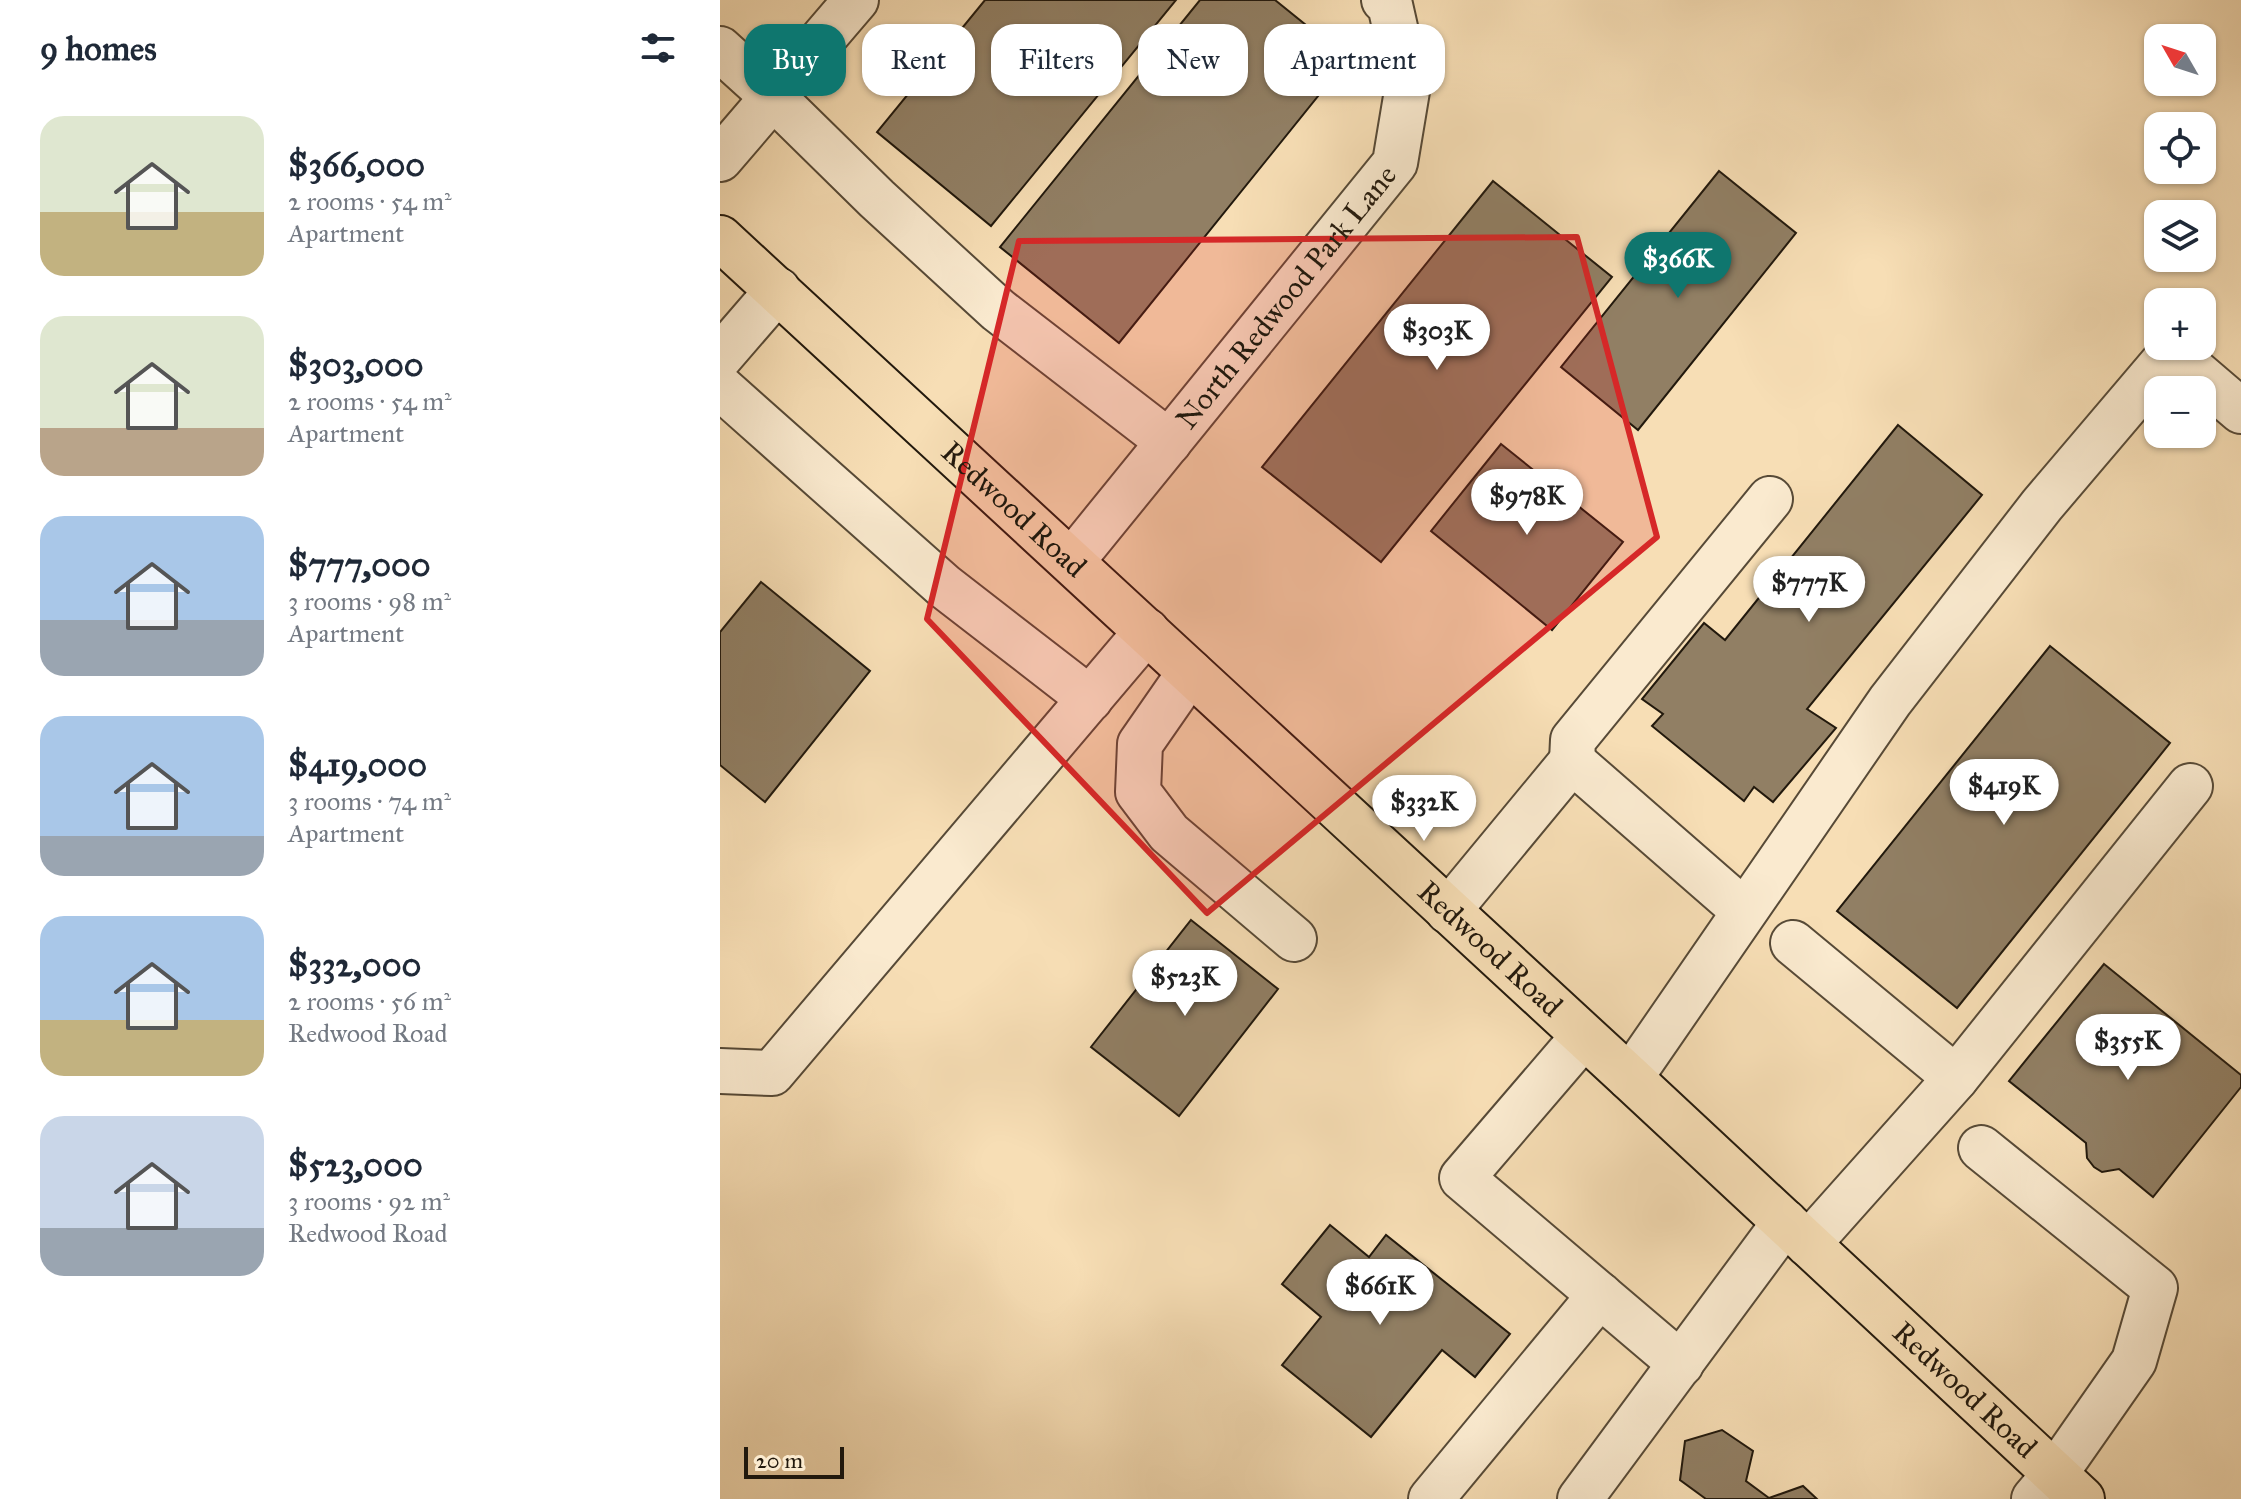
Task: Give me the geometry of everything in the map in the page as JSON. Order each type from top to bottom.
[{"type":"main road","name":"Redwood Road","points":[[720,238],[1797,1233],[2057,1491]]},
{"type":"lane","points":[[720,159],[856,0]]},
{"type":"lane","name":"North Redwood Park Lane","points":[[1072,561],[1395,163],[1408,85],[1390,5],[1384,0]]},
{"type":"lane","points":[[720,49],[998,310],[1169,442]]},
{"type":"lane","points":[[720,357],[778,290]]},
{"type":"lane","points":[[1630,1078],[1890,701],[2042,505],[2172,352],[2241,411]]},
{"type":"lane","points":[[720,387],[944,586],[1090,699]]},
{"type":"lane","points":[[1448,911],[1572,761],[1573,740],[1770,499]]},
{"type":"lane","points":[[720,1071],[772,1073],[1147,631]]},
{"type":"lane","points":[[1190,672],[1140,744],[1138,792],[1169,833],[1294,939]]},
{"type":"lane","points":[[1572,761],[1744,911]]},
{"type":"lane","points":[[1580,1499],[1681,1364],[1797,1233],[1956,1078],[2190,786]]},
{"type":"lane","points":[[1793,943],[1956,1078]]},
{"type":"lane","points":[[1583,1037],[1462,1178],[1681,1364]]},
{"type":"lane","points":[[1981,1148],[2155,1288],[2134,1361],[2057,1491]]},
{"type":"lane","points":[[1431,1499],[1600,1295]]},
{"type":"highlighted area","points":[[1577,237],[1657,537],[1207,913],[927,619],[1019,241]]},
{"type":"building","points":[[985,0],[1176,0],[1156,24],[1138,24],[1138,46],[1122,66],[1122,24],[991,24],[991,96],[1097,96],[991,226],[877,132],[906,96],[975,96],[975,24],[965,24]]},
{"type":"building","points":[[1200,0],[1275,0],[1305,24],[1264,24],[1264,96],[1318,96],[1119,343],[1000,247],[1138,77],[1138,96],[1248,96],[1248,24],[1181,24]]},
{"type":"building","points":[[1719,171],[1796,233],[1638,430],[1561,367]]},
{"type":"building","points":[[1493,181],[1612,277],[1381,562],[1262,467]]},
{"type":"building","points":[[1898,425],[1982,495],[1807,709],[1836,728],[1773,802],[1754,787],[1744,801],[1652,726],[1663,714],[1642,699],[1704,623],[1725,640]]},
{"type":"building","points":[[1501,444],[1623,542],[1552,630],[1431,531]]},
{"type":"building","points":[[761,582],[870,671],[765,802],[720,765],[720,632]]},
{"type":"building","points":[[2050,646],[2170,743],[1957,1008],[1837,911]]},
{"type":"building","points":[[1191,920],[1278,989],[1179,1116],[1091,1047]]},
{"type":"building","points":[[2104,964],[2241,1075],[2241,1087],[2153,1197],[2119,1169],[2102,1172],[2094,1167],[2087,1158],[2086,1143],[2009,1081]]},
{"type":"building","points":[[1330,1225],[1369,1257],[1386,1235],[1510,1334],[1475,1377],[1442,1350],[1371,1437],[1282,1365],[1321,1317],[1282,1284]]},
{"type":"building","points":[[1722,1430],[1753,1451],[1746,1481],[1769,1498],[1803,1486],[1817,1499],[1706,1499],[1680,1480],[1685,1441]]}]
